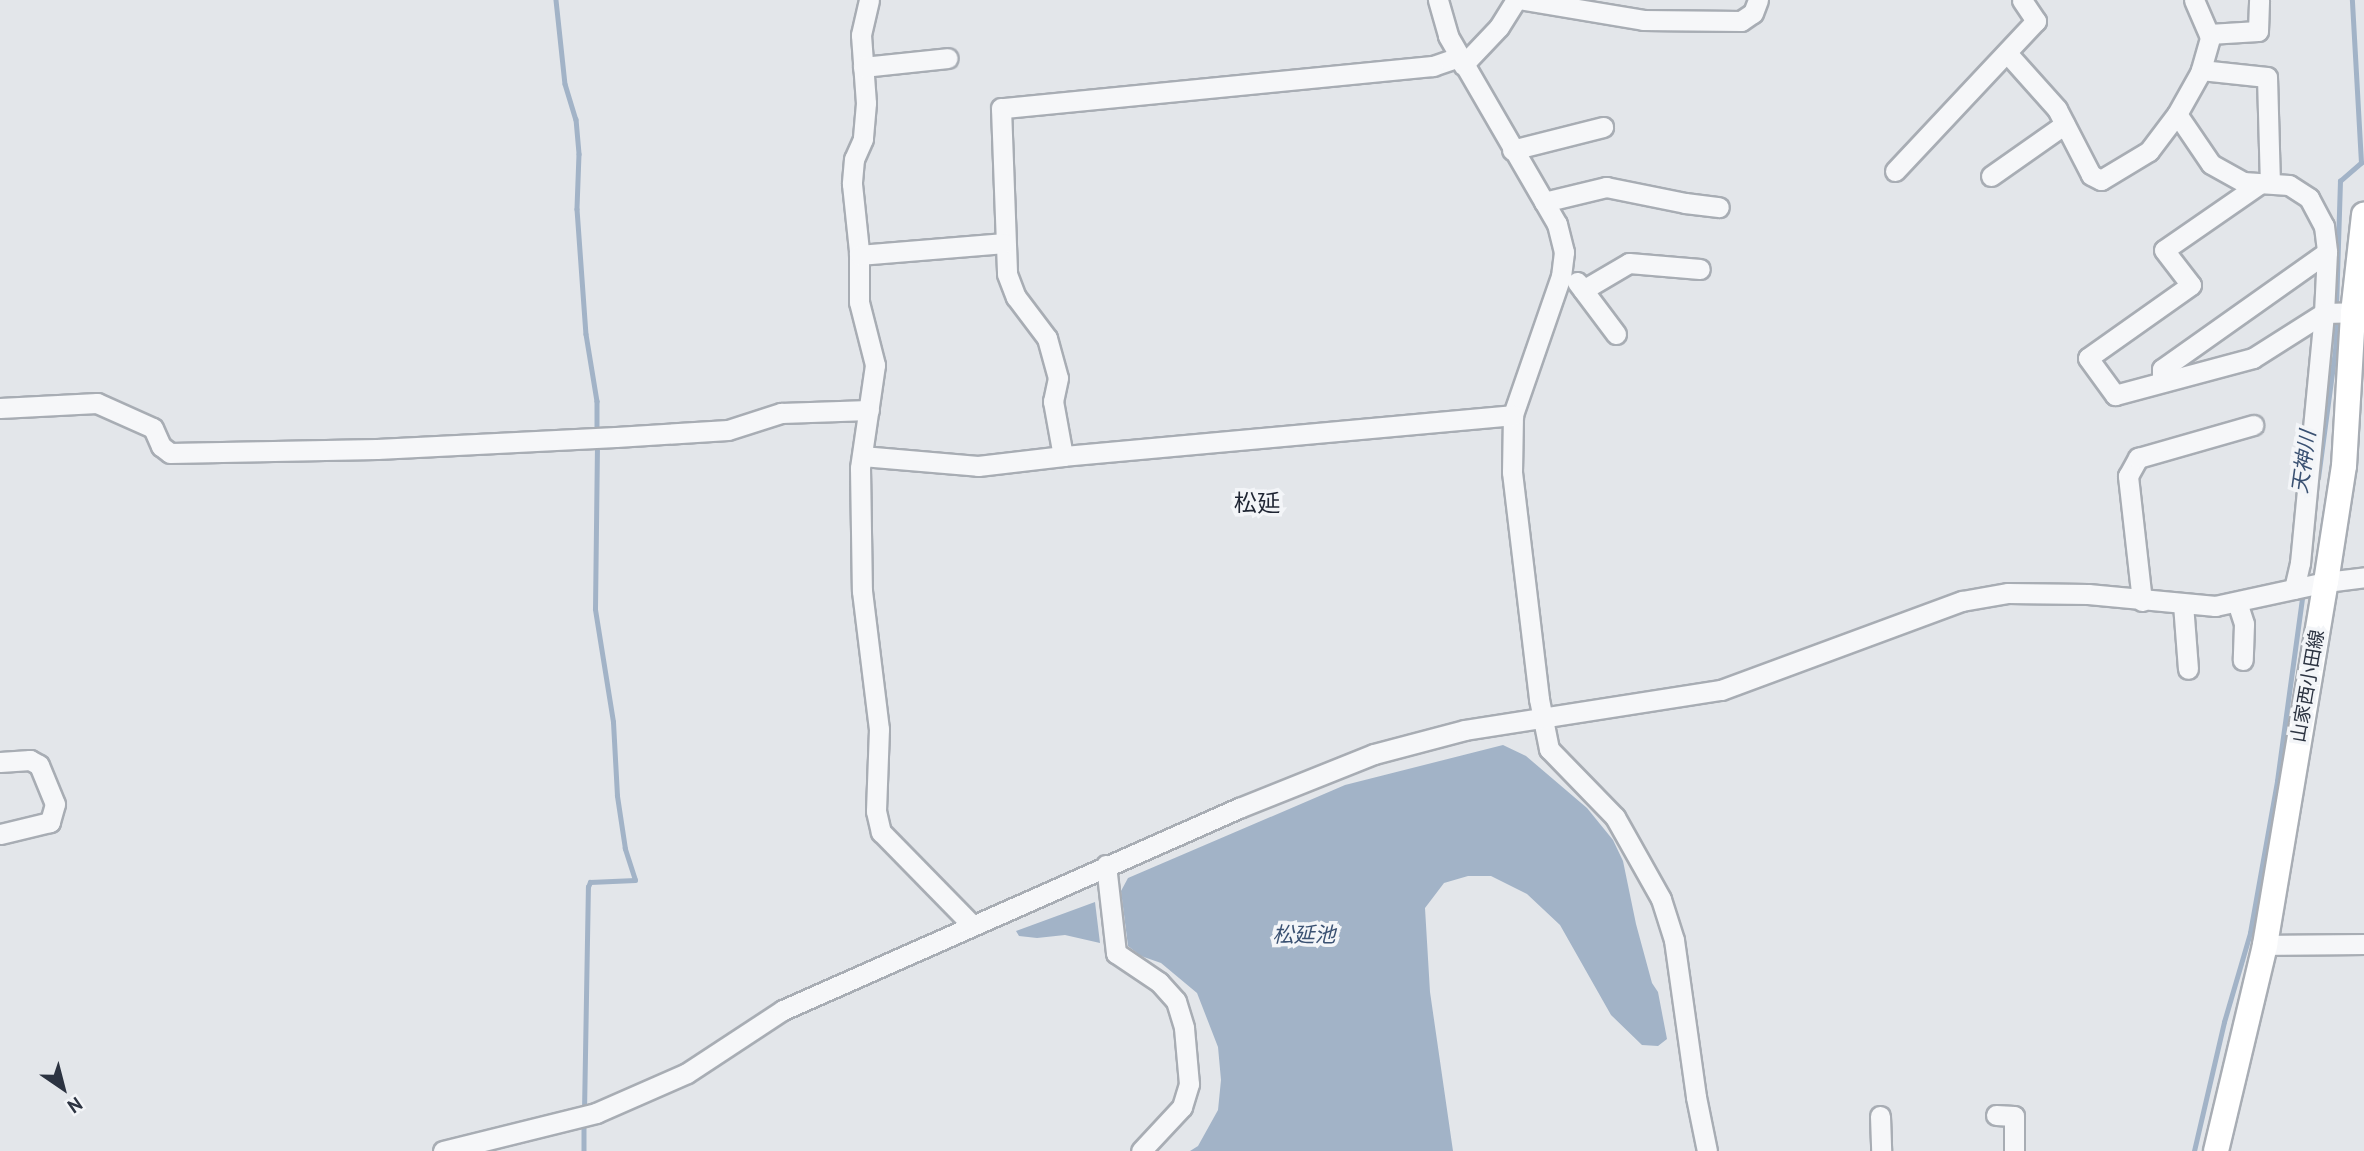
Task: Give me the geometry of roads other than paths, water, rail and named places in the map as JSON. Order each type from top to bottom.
[{"type":"main road","name":"山家西小田線","points":[[2216,1151],[2265,945],[2326,582],[2344,466],[2364,215]]},
{"type":"street","points":[[869,0],[861,35],[866,103],[863,139],[854,159],[852,184],[859,255],[859,302],[875,365],[862,456],[862,591],[878,729],[876,811],[881,832],[972,925]]},
{"type":"street","points":[[1438,0],[1448,36],[1461,61],[1558,224],[1564,252],[1562,266],[1513,415],[1513,481],[1539,699],[1545,717],[1549,749],[1615,817],[1661,899],[1674,940],[1696,1097],[1707,1151]]},
{"type":"street","points":[[1063,456],[1054,401],[1058,378],[1048,338],[1016,297],[1007,274],[1004,243],[1007,210],[1001,108],[1433,66],[1461,61],[1499,27],[1516,0]]},
{"type":"street","points":[[1524,0],[1643,20],[1741,21],[1753,13],[1758,0]]},
{"type":"street","points":[[1895,171],[2036,21],[2022,0]]},
{"type":"street","points":[[2007,53],[2057,109],[2091,175],[2101,180],[2149,151],[2177,114],[2201,70],[2209,34],[2193,0]]},
{"type":"street","points":[[2209,34],[2258,31],[2259,0]]},
{"type":"street","points":[[863,67],[948,58]]},
{"type":"street","points":[[2201,70],[2267,77],[2264,184]]},
{"type":"street","points":[[2177,114],[2211,164],[2243,182],[2289,185],[2309,198],[2324,226],[2327,252],[2324,313],[2300,563],[2294,590]]},
{"type":"street","points":[[1991,176],[2065,124]]},
{"type":"street","points":[[1512,150],[1603,127]]},
{"type":"street","points":[[2264,184],[2164,250],[2191,285],[2088,358],[2115,395],[2253,358],[2324,313],[2358,313]]},
{"type":"street","points":[[1544,202],[1606,187],[1685,203],[1720,207]]},
{"type":"street","points":[[859,255],[1004,243]]},
{"type":"street","points":[[2162,382],[2162,369],[2327,252]]},
{"type":"street","points":[[1583,290],[1629,263],[1700,269]]},
{"type":"street","points":[[1562,266],[1616,334]]},
{"type":"street","points":[[0,408],[97,403],[153,428],[161,446],[170,453],[377,449],[616,437],[728,429],[781,413],[869,410]]},
{"type":"street","points":[[862,456],[978,466],[1513,415]]},
{"type":"street","points":[[2143,601],[2128,476],[2138,458],[2253,425]]},
{"type":"street","points":[[443,1151],[596,1113],[687,1073],[783,1010],[1106,865],[1309,778],[1374,754],[1465,730],[1721,690],[1962,601],[2008,593],[2088,594],[2215,606],[2326,582],[2364,578]]},
{"type":"street","points":[[2237,602],[2244,624],[2243,660]]},
{"type":"street","points":[[2183,604],[2188,669]]},
{"type":"street","points":[[0,762],[30,760],[39,765],[55,804],[50,822],[0,834]]},
{"type":"street","points":[[1106,865],[1116,953],[1168,992],[1176,1001],[1184,1028],[1189,1084],[1182,1107],[1140,1151]]},
{"type":"street","points":[[2265,945],[2364,944]]},
{"type":"street","points":[[1996,1115],[2014,1116],[2014,1151]]},
{"type":"street","points":[[1880,1116],[1881,1151]]},
{"type":"water","name":"松延池","points":[[1503,745],[1526,756],[1587,808],[1613,840],[1623,861],[1636,924],[1652,983],[1658,992],[1667,1039],[1658,1046],[1642,1045],[1611,1015],[1560,925],[1527,894],[1491,876],[1468,876],[1444,883],[1425,908],[1430,992],[1453,1151],[1190,1151],[1198,1146],[1218,1110],[1221,1080],[1218,1047],[1197,993],[1161,963],[1141,956],[1128,946],[1121,891],[1128,878],[1345,785]]},
{"type":"water","points":[[1095,902],[1100,943],[1065,935],[1037,938],[1019,936],[1016,931]]},
{"type":"waterway","points":[[556,0],[565,84],[576,119],[579,154],[577,209],[586,334],[597,401],[597,431]]},
{"type":"waterway","name":"天神川","points":[[2336,308],[2340,181],[2361,163],[2352,0]]},
{"type":"waterway","name":"天神川","points":[[2318,478],[2335,351],[2336,317]]},
{"type":"waterway","points":[[584,1112],[588,887],[590,882],[635,880],[625,849],[617,796],[613,722],[595,609],[597,443]]},
{"type":"waterway","name":"天神川","points":[[2194,1151],[2224,1022],[2250,933],[2277,781],[2303,591]]},
{"type":"waterway","points":[[584,1120],[584,1151]]},
{"type":"district","name":"松延","points":[[1257,503]]}]
